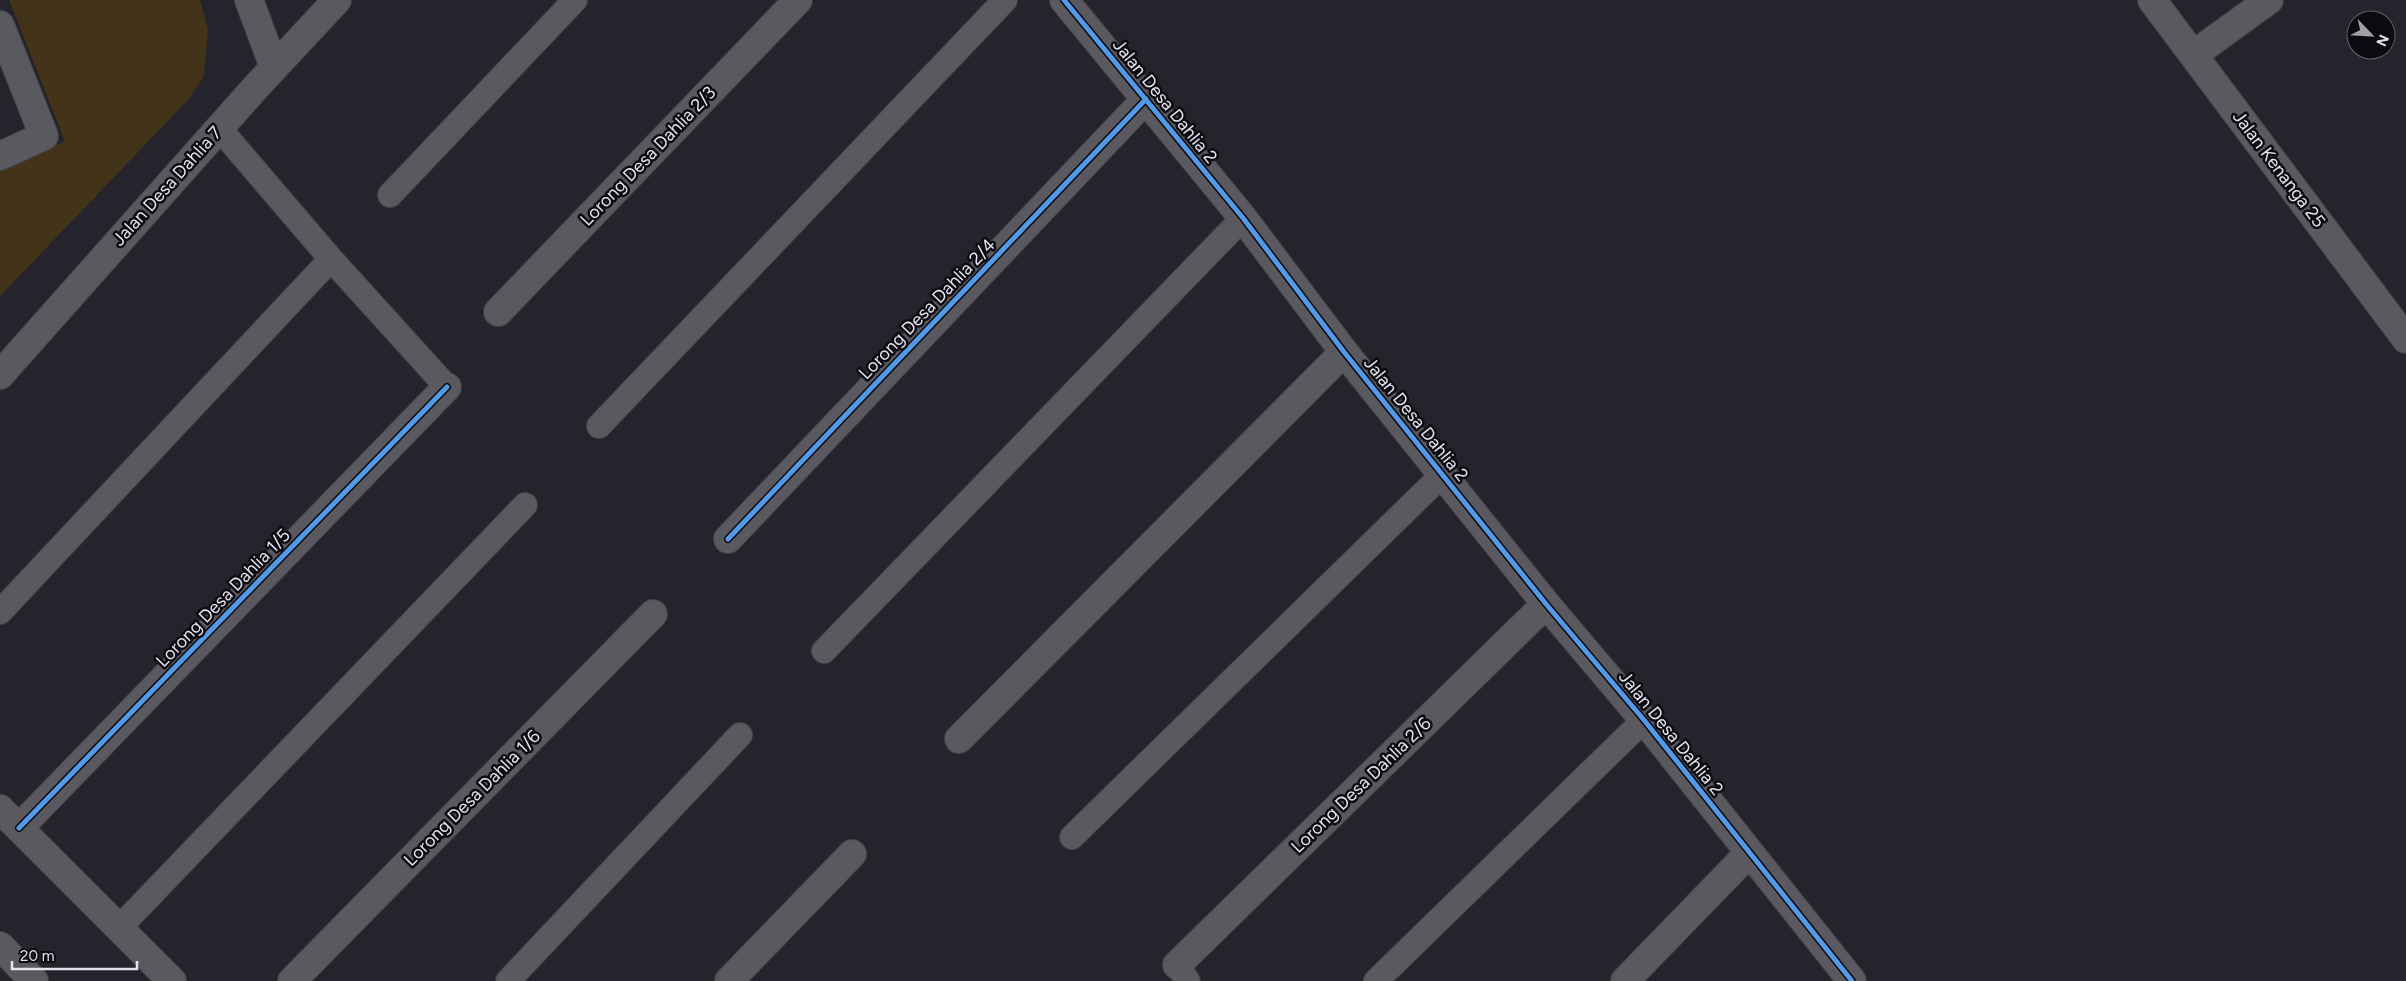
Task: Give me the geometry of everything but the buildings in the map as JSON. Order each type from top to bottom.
[{"type":"street","points":[[249,0],[274,67]]},
{"type":"street","name":"Jalan Desa Dahlia 7","points":[[0,375],[219,128],[337,0]]},
{"type":"street","name":"Lorong Desa Dahlia 2/3","points":[[498,312],[798,0]]},
{"type":"street","name":"Jalan Desa Dahlia 2","points":[[1064,0],[1243,218],[1344,352],[1546,604],[1644,720],[1852,981]]},
{"type":"street","name":"Jalan Kenanga 25","points":[[2152,0],[2406,339]]},
{"type":"street","points":[[2193,55],[2269,0]]},
{"type":"street","points":[[0,25],[44,136],[0,156]]},
{"type":"street","name":"Lorong Desa Dahlia 2/4","points":[[728,539],[1146,99]]},
{"type":"street","points":[[959,739],[1344,352]]},
{"type":"street","name":"Lorong Desa Dahlia 1/5","points":[[19,828],[447,387]]},
{"type":"street","name":"Lorong Desa Dahlia 2/6","points":[[1183,973],[1546,604]]},
{"type":"street","name":"Lorong Desa Dahlia 1/6","points":[[292,981],[653,614]]},
{"type":"street","points":[[0,809],[172,981]]},
{"type":"street","points":[[1625,981],[1749,853]]},
{"type":"street","points":[[741,977],[852,854]]},
{"type":"street","points":[[0,946],[34,981]]},
{"type":"lane","points":[[390,195],[575,0]]},
{"type":"lane","points":[[600,426],[1005,0]]},
{"type":"lane","points":[[219,128],[331,260],[447,387]]},
{"type":"lane","points":[[824,651],[1243,218]]},
{"type":"lane","points":[[0,612],[331,260]]},
{"type":"lane","points":[[1072,837],[1443,474]]},
{"type":"lane","points":[[119,928],[525,505]]},
{"type":"lane","points":[[1376,981],[1644,720]]},
{"type":"lane","points":[[508,981],[740,735]]},
{"type":"shaded area","points":[[9,0],[200,0],[208,29],[204,76],[189,99],[0,296],[0,171],[65,141]]},
{"type":"cycle path","points":[[1064,0],[1243,218],[1344,352],[1546,604],[1644,720],[1852,981]]},
{"type":"cycle path","points":[[728,539],[1146,99]]},
{"type":"cycle path","points":[[19,828],[447,387]]}]
